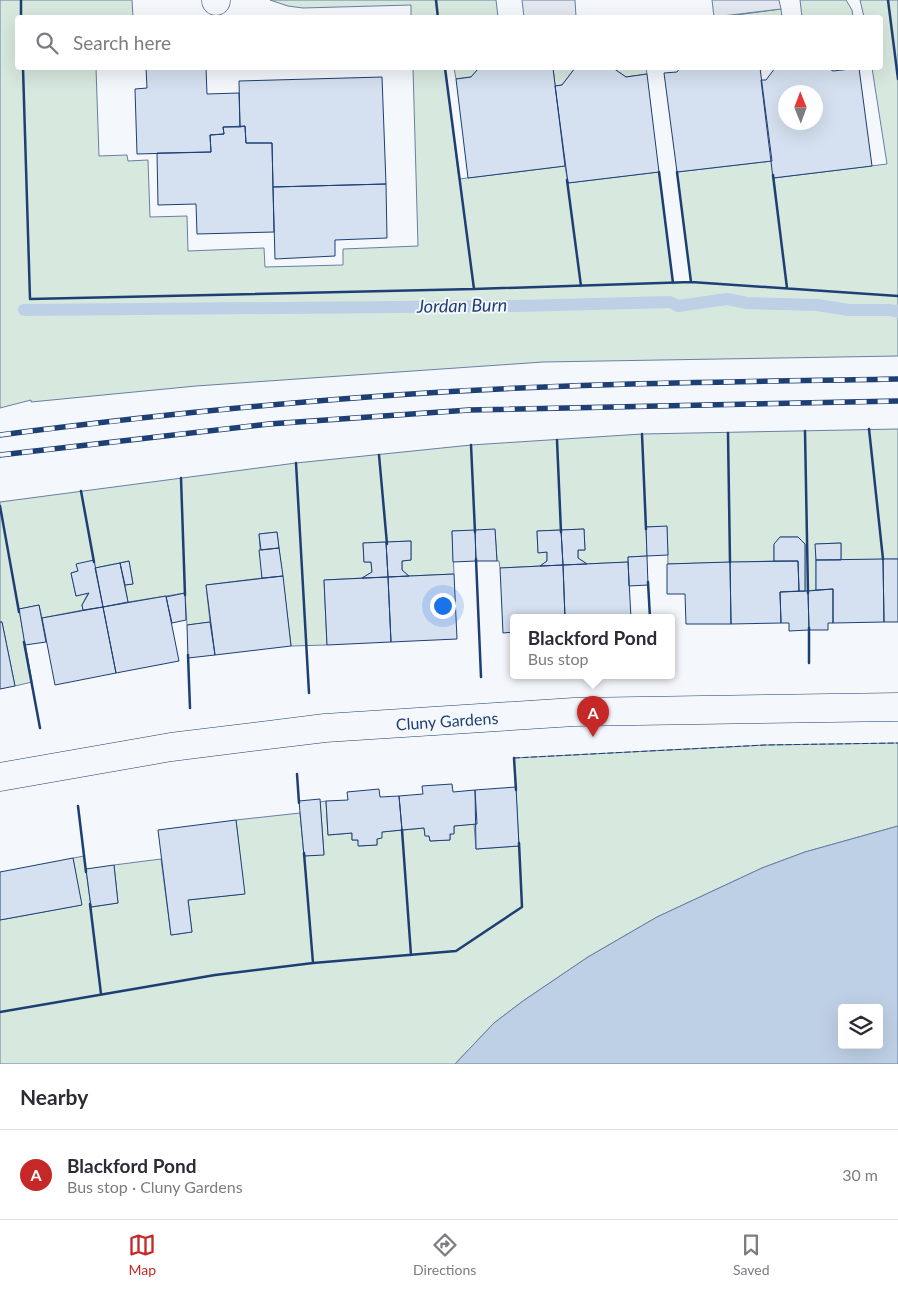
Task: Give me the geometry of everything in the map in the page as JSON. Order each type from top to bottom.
[{"type":"street","name":"Cluny Gardens","points":[[0,777],[171,747],[324,728],[574,712],[898,707]]},
{"type":"shaded area","points":[[0,0],[132,0],[133,15],[15,15],[15,70],[96,70],[99,156],[127,155],[128,161],[148,160],[150,217],[187,216],[188,251],[264,248],[265,267],[343,265],[343,249],[418,246],[413,70],[445,70],[459,179],[565,166],[568,183],[659,172],[673,283],[691,282],[677,172],[772,161],[774,178],[887,164],[872,70],[883,70],[883,15],[864,15],[860,0],[898,0],[898,356],[543,362],[196,386],[31,402],[31,400],[0,408]]},
{"type":"shaded area","points":[[270,0],[496,0],[498,15],[411,15],[411,5],[303,8],[288,6]]},
{"type":"shaded area","points":[[522,0],[575,0],[576,15],[524,15]]},
{"type":"shaded area","points":[[712,0],[779,0],[781,9],[731,15],[714,15]]},
{"type":"shaded area","points":[[800,0],[846,0],[853,15],[802,15]]},
{"type":"shaded area","points":[[781,9],[782,15],[736,15]]},
{"type":"shaded area","points":[[454,70],[477,70],[471,77],[456,79]]},
{"type":"shaded area","points":[[553,70],[573,70],[562,85],[555,86]]},
{"type":"shaded area","points":[[616,70],[646,70],[647,74],[626,77]]},
{"type":"shaded area","points":[[898,429],[898,559],[841,560],[841,543],[816,544],[816,590],[805,591],[805,544],[798,537],[780,537],[774,545],[774,561],[668,564],[667,527],[646,527],[647,556],[628,557],[628,562],[587,564],[578,558],[578,550],[585,550],[584,529],[537,531],[538,552],[547,552],[547,561],[540,566],[500,568],[499,561],[497,561],[495,530],[452,531],[454,574],[409,576],[402,570],[402,561],[411,560],[411,541],[363,543],[364,562],[371,562],[372,572],[362,578],[324,580],[327,645],[291,646],[277,532],[259,534],[262,578],[206,585],[210,622],[187,625],[185,593],[128,602],[125,585],[133,584],[129,561],[95,568],[77,564],[78,571],[71,573],[76,596],[88,593],[82,605],[83,610],[42,618],[39,605],[19,609],[32,682],[15,686],[2,622],[0,622],[0,502],[296,463],[471,445],[642,434]]},
{"type":"shaded area","points":[[898,743],[898,826],[805,852],[762,868],[657,917],[588,957],[523,1001],[494,1023],[455,1064],[0,1064],[0,920],[81,905],[73,858],[84,856],[91,907],[118,903],[114,865],[161,859],[171,935],[192,932],[188,900],[244,894],[236,820],[300,813],[304,856],[324,854],[320,802],[326,801],[328,835],[352,833],[352,840],[358,840],[359,846],[377,845],[377,839],[382,832],[424,828],[425,835],[429,836],[430,841],[450,840],[450,834],[454,833],[454,826],[474,824],[476,849],[519,846],[514,758],[765,745]]},
{"type":"water","points":[[898,826],[898,1064],[455,1064],[494,1023],[588,957],[657,917],[762,868],[805,852]]},
{"type":"building","points":[[146,70],[206,70],[207,94],[239,93],[240,127],[223,127],[224,134],[210,135],[211,152],[137,154],[135,89],[147,88]]},
{"type":"building","points":[[477,70],[553,70],[565,166],[468,178],[456,79],[471,77]]},
{"type":"building","points":[[573,70],[616,70],[626,77],[647,74],[659,172],[568,183],[555,86],[562,85]]},
{"type":"building","points":[[678,70],[760,70],[772,161],[677,172],[664,73],[677,72]]},
{"type":"building","points":[[774,70],[859,70],[872,166],[773,178],[761,80],[766,80]]},
{"type":"building","points":[[382,77],[386,184],[273,187],[272,143],[246,143],[245,126],[240,127],[239,81]]},
{"type":"building","points":[[245,126],[246,143],[272,143],[274,232],[197,234],[196,204],[158,205],[157,153],[211,152],[210,135],[224,134],[223,127]]},
{"type":"building","points":[[386,184],[387,238],[335,240],[335,256],[275,259],[273,187]]},
{"type":"building","points":[[667,526],[668,555],[647,556],[646,527]]},
{"type":"building","points":[[495,529],[497,561],[476,561],[475,530]]},
{"type":"building","points":[[584,529],[585,550],[578,550],[578,558],[587,564],[563,565],[561,530]]},
{"type":"building","points":[[475,530],[476,561],[453,562],[452,531]]},
{"type":"building","points":[[561,530],[563,565],[540,566],[547,561],[547,552],[538,553],[537,531]]},
{"type":"building","points":[[277,532],[279,548],[261,550],[259,534]]},
{"type":"building","points":[[780,537],[798,537],[805,544],[805,591],[799,591],[798,561],[774,561],[774,544]]},
{"type":"building","points":[[411,541],[411,560],[402,561],[402,570],[409,576],[388,577],[386,542]]},
{"type":"building","points":[[386,542],[388,577],[362,578],[372,572],[371,562],[364,562],[363,543]]},
{"type":"building","points":[[841,543],[841,560],[816,560],[815,544]]},
{"type":"building","points":[[279,548],[283,576],[262,578],[259,550]]},
{"type":"building","points":[[647,556],[648,585],[629,586],[628,557]]},
{"type":"building","points":[[883,559],[898,559],[898,622],[884,622]]},
{"type":"building","points":[[883,559],[884,622],[833,623],[833,589],[816,590],[816,560]]},
{"type":"building","points":[[94,560],[103,607],[83,610],[82,605],[89,593],[76,596],[71,573],[78,571],[76,564]]},
{"type":"building","points":[[129,561],[133,584],[125,585],[120,563]]},
{"type":"building","points":[[798,561],[799,591],[780,592],[781,623],[731,624],[730,562]]},
{"type":"building","points":[[628,562],[631,614],[565,614],[563,565]]},
{"type":"building","points":[[730,562],[731,624],[686,624],[685,594],[667,594],[667,564]]},
{"type":"building","points":[[120,563],[128,602],[103,607],[95,568]]},
{"type":"building","points":[[563,565],[565,614],[510,614],[510,632],[503,633],[500,568]]},
{"type":"building","points":[[454,574],[457,639],[391,642],[388,577]]},
{"type":"building","points":[[283,576],[291,646],[215,655],[206,585]]},
{"type":"building","points":[[388,577],[391,642],[327,645],[324,580]]},
{"type":"building","points":[[833,589],[833,623],[828,623],[828,630],[809,630],[808,591]]},
{"type":"building","points":[[808,591],[809,630],[789,631],[789,623],[781,623],[780,592]]},
{"type":"building","points":[[185,593],[186,620],[172,623],[166,597]]},
{"type":"building","points":[[166,596],[179,661],[116,673],[103,607]]},
{"type":"building","points":[[39,605],[46,642],[25,645],[19,609]]},
{"type":"building","points":[[103,607],[116,673],[55,685],[42,618]]},
{"type":"building","points":[[0,622],[2,622],[15,686],[0,689]]},
{"type":"building","points":[[210,622],[215,655],[188,658],[187,625]]},
{"type":"building","points":[[452,784],[453,792],[475,790],[477,824],[454,826],[454,834],[450,834],[450,840],[430,841],[429,836],[425,836],[424,828],[402,830],[399,796],[423,794],[422,786]]},
{"type":"building","points":[[516,787],[519,846],[476,849],[475,790]]},
{"type":"building","points":[[379,789],[380,797],[399,796],[402,830],[382,832],[382,838],[377,839],[377,845],[358,846],[358,840],[352,840],[352,833],[328,835],[326,801],[348,800],[347,792]]},
{"type":"building","points":[[320,799],[324,855],[304,856],[299,801]]},
{"type":"building","points":[[236,820],[245,894],[188,900],[192,932],[171,935],[158,830]]},
{"type":"building","points":[[73,858],[82,905],[0,920],[0,872]]},
{"type":"building","points":[[114,865],[118,903],[91,907],[86,869]]},
{"type":"waterway","name":"Jordan Burn","points":[[24,310],[518,306],[670,302],[678,306],[727,299],[747,303],[817,305],[849,310],[890,310],[898,312]]},
{"type":"railway","points":[[0,435],[248,407],[459,391],[647,384],[898,379]]},
{"type":"railway","points":[[0,455],[269,424],[469,410],[898,401]]},
{"type":"fence","points":[[514,758],[765,745],[898,743]]},
{"type":"wall","points":[[21,0],[21,15]]},
{"type":"wall","points":[[436,0],[438,15]]},
{"type":"wall","points":[[888,0],[898,79]]},
{"type":"wall","points":[[23,70],[30,299],[691,282],[898,296]]},
{"type":"wall","points":[[445,70],[474,289]]},
{"type":"wall","points":[[659,172],[673,283]]},
{"type":"wall","points":[[677,172],[691,282]]},
{"type":"wall","points":[[773,175],[787,288]]},
{"type":"wall","points":[[567,180],[581,286]]},
{"type":"wall","points":[[869,429],[883,559]]},
{"type":"wall","points":[[805,431],[808,593]]},
{"type":"wall","points":[[728,433],[730,562]]},
{"type":"wall","points":[[642,434],[646,529]]},
{"type":"wall","points":[[557,440],[561,532]]},
{"type":"wall","points":[[471,445],[475,532]]},
{"type":"wall","points":[[379,455],[387,544]]},
{"type":"wall","points":[[296,463],[309,693]]},
{"type":"wall","points":[[181,478],[185,595]]},
{"type":"wall","points":[[81,491],[94,562]]},
{"type":"wall","points":[[0,506],[19,612]]},
{"type":"wall","points":[[476,559],[481,677]]},
{"type":"wall","points":[[648,582],[650,614]]},
{"type":"wall","points":[[809,628],[809,663]]},
{"type":"wall","points":[[24,642],[40,728]]},
{"type":"wall","points":[[188,655],[190,708]]},
{"type":"wall","points":[[514,758],[516,790]]},
{"type":"wall","points":[[297,774],[299,803]]},
{"type":"wall","points":[[78,806],[86,872]]},
{"type":"wall","points":[[402,830],[411,955]]},
{"type":"wall","points":[[0,1012],[215,975],[313,963],[456,951],[522,907],[519,843]]},
{"type":"wall","points":[[304,853],[313,963]]},
{"type":"wall","points":[[90,904],[101,994]]},
{"type":"place","name":"Blackford Pond","points":[[593,737]]}]
